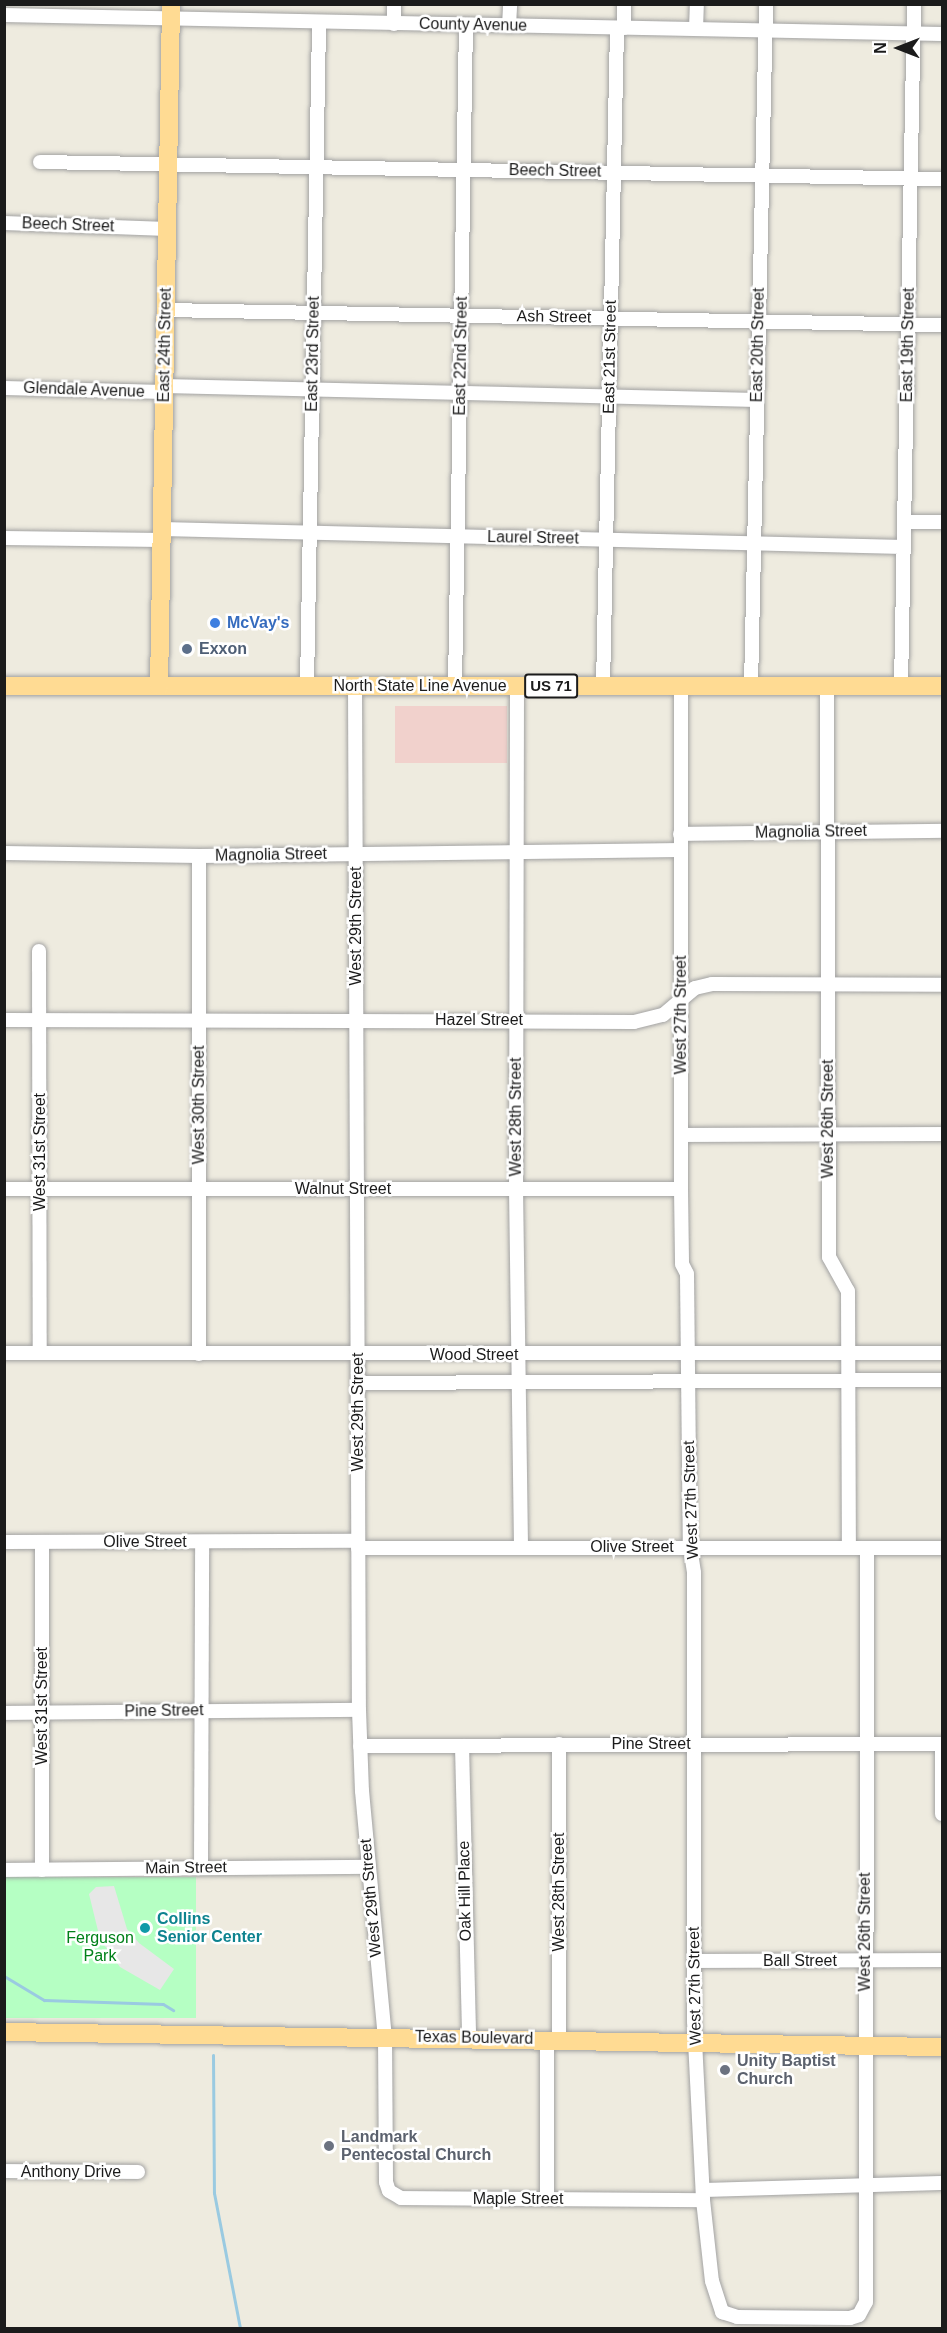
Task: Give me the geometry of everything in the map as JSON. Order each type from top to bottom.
[{"type":"main road","name":"East 24th Street","points":[[159,686],[171,12]]},
{"type":"main road","name":"North State Line Avenue","points":[[4,686],[942,686]]},
{"type":"main road","name":"Texas Boulevard","points":[[4,2032],[469,2037],[696,2044],[942,2047]]},
{"type":"street","points":[[394,4],[394,24]]},
{"type":"street","points":[[510,4],[510,26]]},
{"type":"street","name":"East 21st Street","points":[[603,686],[614,172],[620,28],[624,4]]},
{"type":"street","points":[[696,29],[697,4]]},
{"type":"street","name":"East 20th Street","points":[[751,686],[766,4]]},
{"type":"street","name":"East 19th Street","points":[[901,686],[914,4]]},
{"type":"street","name":"County Avenue","points":[[4,15],[26,10],[171,12],[319,22],[942,34]]},
{"type":"street","name":"East 23rd Street","points":[[307,686],[319,22]]},
{"type":"street","name":"East 22nd Street","points":[[455,686],[466,25]]},
{"type":"street","name":"Beech Street","points":[[40,162],[942,178]]},
{"type":"street","name":"Beech Street","points":[[4,223],[167,229]]},
{"type":"street","name":"Ash Street","points":[[166,310],[942,325]]},
{"type":"street","name":"Glendale Avenue","points":[[4,388],[312,389],[757,400]]},
{"type":"street","points":[[904,522],[942,522]]},
{"type":"street","name":"Laurel Street","points":[[4,538],[310,532],[904,547]]},
{"type":"street","name":"West 29th Street","points":[[355,686],[359,1710],[368,1867],[384,2037],[387,2137]]},
{"type":"street","name":"West 28th Street","points":[[517,686],[516,1188],[521,1548]]},
{"type":"street","name":"West 27th Street","points":[[681,686],[681,1189],[687,1354],[690,1547],[694,1573],[696,2044],[703,2195],[712,2280],[722,2312]]},
{"type":"street","name":"West 26th Street","points":[[827,686],[829,1257],[848,1291],[849,1547]]},
{"type":"street","name":"Magnolia Street","points":[[680,834],[942,831]]},
{"type":"street","name":"Magnolia Street","points":[[4,853],[199,856],[681,850]]},
{"type":"street","name":"West 30th Street","points":[[199,856],[199,1354]]},
{"type":"street","name":"West 31st Street","points":[[39,951],[40,1353]]},
{"type":"street","name":"Hazel Street","points":[[4,1020],[634,1022],[663,1015],[695,988],[712,984],[942,985]]},
{"type":"street","points":[[681,1135],[942,1134]]},
{"type":"street","name":"Walnut Street","points":[[4,1189],[681,1189]]},
{"type":"street","name":"Wood Street","points":[[4,1353],[519,1355],[942,1353]]},
{"type":"street","name":"Wood Street","points":[[358,1383],[942,1380]]},
{"type":"street","name":"Olive Street","points":[[4,1542],[202,1542],[521,1548],[942,1548]]},
{"type":"street","name":"West 31st Street","points":[[42,1542],[42,1870]]},
{"type":"street","points":[[201,1868],[202,1542]]},
{"type":"street","name":"West 26th Street","points":[[722,2312],[737,2317],[859,2315],[866,2302],[864,2046],[867,1548]]},
{"type":"street","name":"Pine Street","points":[[4,1713],[359,1710]]},
{"type":"street","name":"Pine Street","points":[[360,1746],[866,1742],[942,1744]]},
{"type":"street","name":"West 28th Street","points":[[547,2199],[559,1744]]},
{"type":"street","points":[[942,1744],[942,1814]]},
{"type":"street","name":"Oak Hill Place","points":[[462,1746],[469,2037]]},
{"type":"street","name":"Main Street","points":[[4,1870],[368,1867]]},
{"type":"street","name":"Ball Street","points":[[694,1961],[942,1960]]},
{"type":"street","name":"Maple Street","points":[[387,2137],[386,2182],[394,2196],[547,2199],[703,2195],[866,2184],[942,2183]]},
{"type":"street","name":"Anthony Drive","points":[[4,2172],[138,2172]]},
{"type":"shaded area","points":[[395,706],[507,706],[507,763],[395,763]]},
{"type":"shaded area","points":[[114,1886],[127,1929],[139,1943],[174,1969],[160,1990],[120,1967],[100,1939],[89,1894],[96,1887]]},
{"type":"green space","name":"Ferguson Park","points":[[4,1877],[196,1877],[196,2018],[4,2018]]},
{"type":"waterway","points":[[4,1976],[44,2000],[163,2004],[173,2010]]},
{"type":"waterway","points":[[213,2055],[214,2193],[240,2328]]},
{"type":"place","name":"McVay's","points":[[215,623]]},
{"type":"place","name":"Exxon","points":[[187,649]]},
{"type":"place","name":"Collins Senior Center","points":[[145,1928]]},
{"type":"place","name":"Unity Baptist Church","points":[[725,2070]]},
{"type":"place","name":"Landmark Pentecostal Church","points":[[329,2146]]}]
